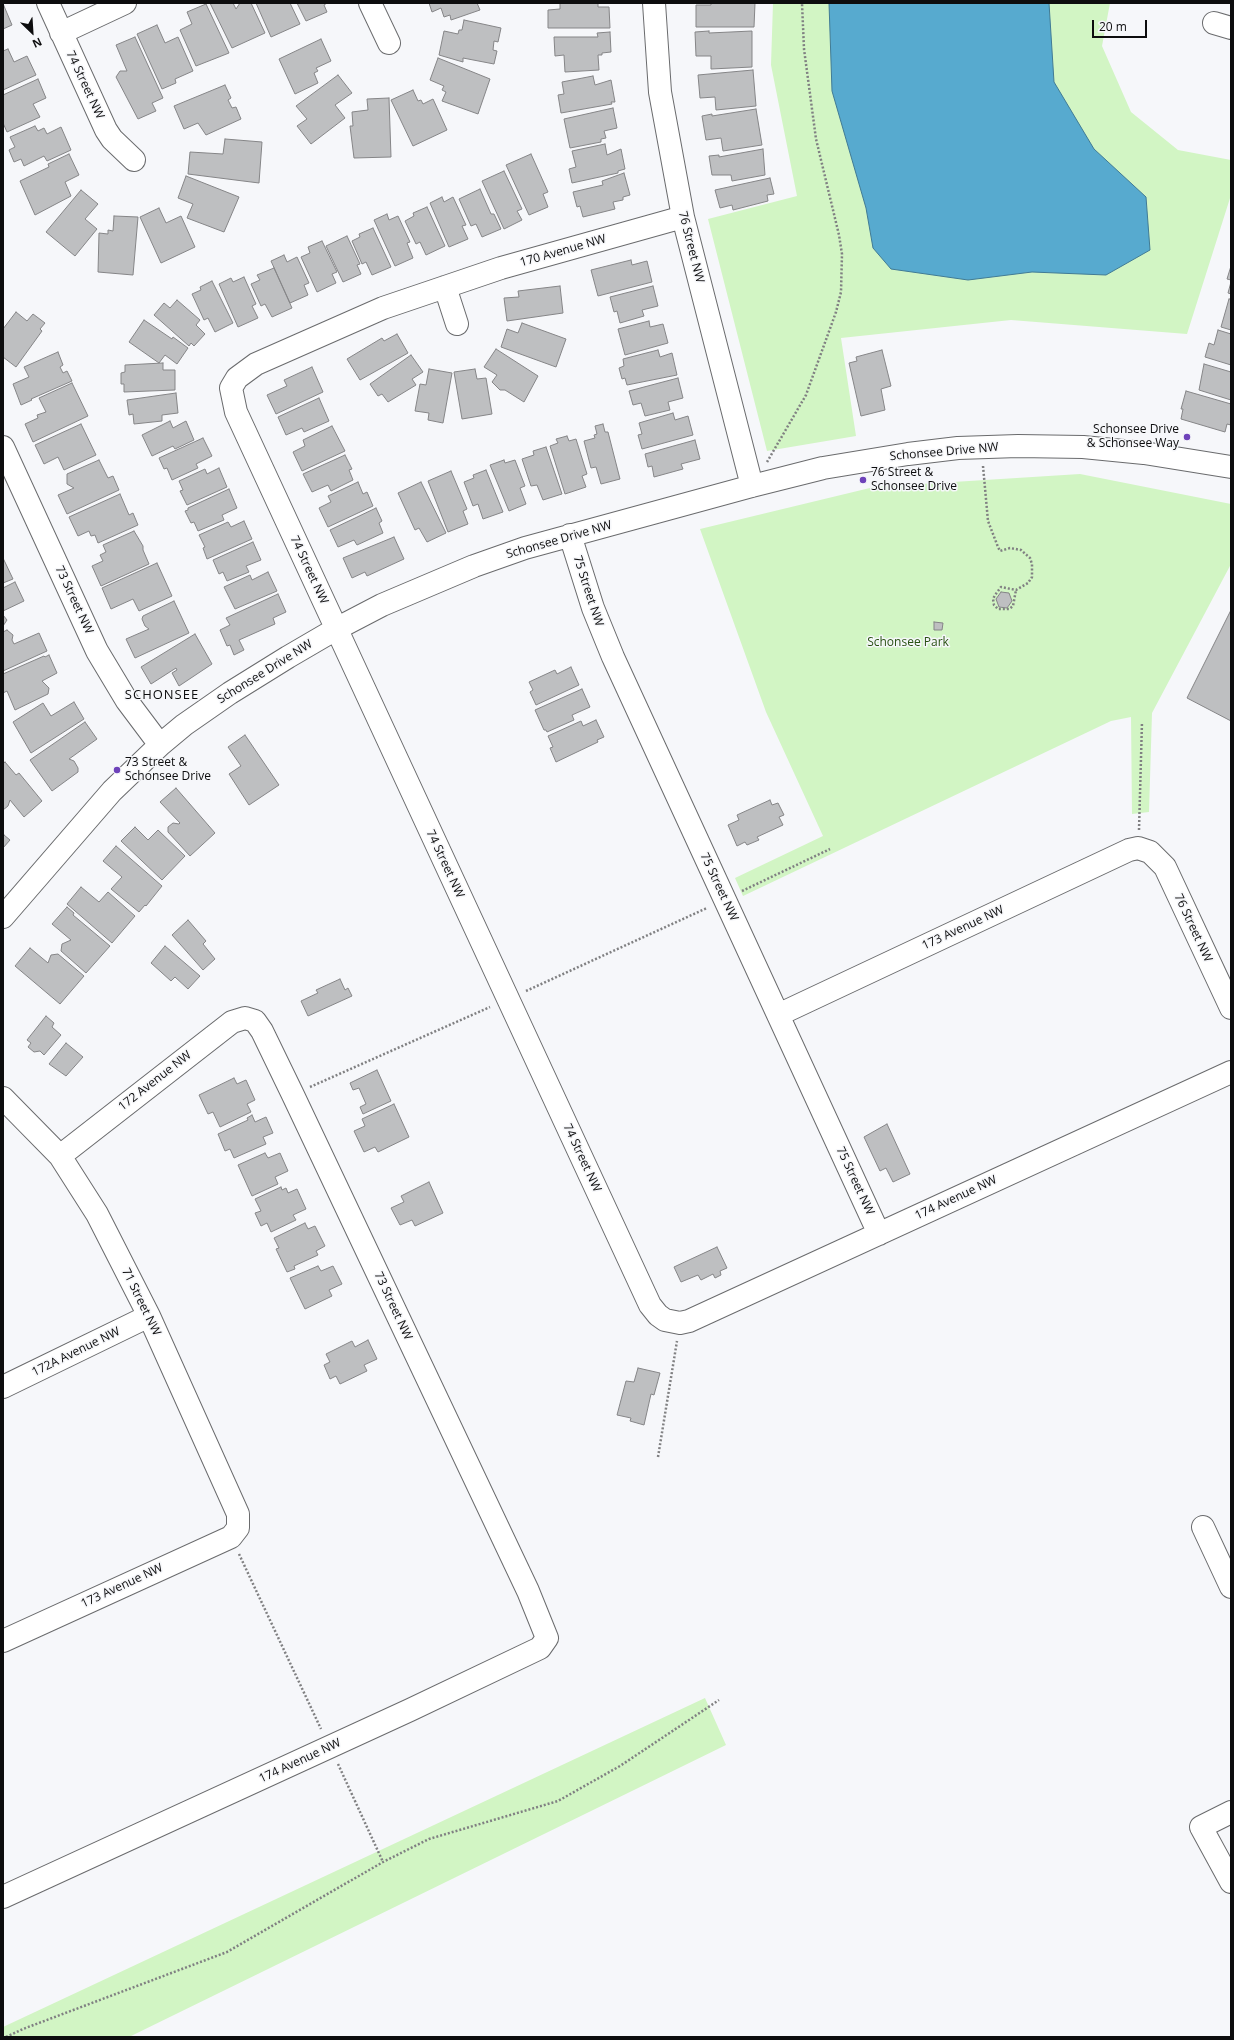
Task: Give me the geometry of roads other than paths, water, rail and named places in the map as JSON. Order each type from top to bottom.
[{"type":"street","name":"74 Street NW","points":[[48,3],[106,130],[112,139],[134,160]]},
{"type":"street","points":[[61,33],[125,3]]},
{"type":"street","points":[[370,3],[389,43]]},
{"type":"street","name":"76 Street NW","points":[[654,3],[660,92],[682,217],[752,486]]},
{"type":"street","name":"170 Avenue NW","points":[[231,388],[237,378],[256,364],[383,308],[502,268],[682,217]]},
{"type":"street","points":[[445,287],[458,324]]},
{"type":"street","name":"74 Street NW","points":[[231,388],[236,412],[650,1305],[658,1315],[665,1320],[680,1323]]},
{"type":"street","name":"Schonsee Drive NW","points":[[3,917],[112,791],[160,744],[230,693],[288,656],[382,604],[459,572],[525,548],[752,486],[823,468],[877,458],[958,448],[1018,446],[1083,447],[1136,452],[1231,467]]},
{"type":"street","name":"73 Street NW","points":[[3,447],[97,651],[126,701],[160,744]]},
{"type":"street","name":"75 Street NW","points":[[570,536],[593,608],[606,640],[879,1234]]},
{"type":"street","name":"173 Avenue NW","points":[[778,1015],[1128,850],[1144,850]]},
{"type":"street","name":"76 Street NW","points":[[1144,850],[1165,868],[1231,1008]]},
{"type":"street","name":"172 Avenue NW","points":[[60,1156],[232,1022],[245,1018],[255,1021]]},
{"type":"street","name":"73 Street NW","points":[[255,1021],[262,1031],[293,1095],[528,1591]]},
{"type":"street","name":"174 Avenue NW","points":[[680,1323],[879,1234],[1231,1072]]},
{"type":"street","name":"71 Street NW","points":[[3,1098],[60,1156],[97,1214],[149,1316],[238,1514],[234,1533]]},
{"type":"street","name":"172A Avenue NW","points":[[3,1387],[149,1316]]},
{"type":"street","points":[[1203,1527],[1231,1587]]},
{"type":"street","name":"173 Avenue NW","points":[[3,1641],[234,1533]]},
{"type":"street","name":"174 Avenue NW","points":[[3,1897],[330,1747],[540,1648],[547,1638],[528,1591]]},
{"type":"street","points":[[1231,1812],[1201,1827],[1231,1882]]},
{"type":"water","points":[[829,3],[1049,3],[1054,82],[1094,149],[1146,197],[1150,250],[1106,275],[1032,272],[968,280],[891,269],[873,248],[866,208],[832,91]]},
{"type":"place","name":"Schonsee Drive & Schonsee Way","points":[[1187,437]]},
{"type":"place","name":"76 Street & Schonsee Drive","points":[[863,480]]},
{"type":"place","name":"73 Street & Schonsee Drive","points":[[117,770]]},
{"type":"district","name":"SCHONSEE","points":[[162,695]]},
{"type":"park label","name":"Schonsee Park","points":[[908,643]]}]
